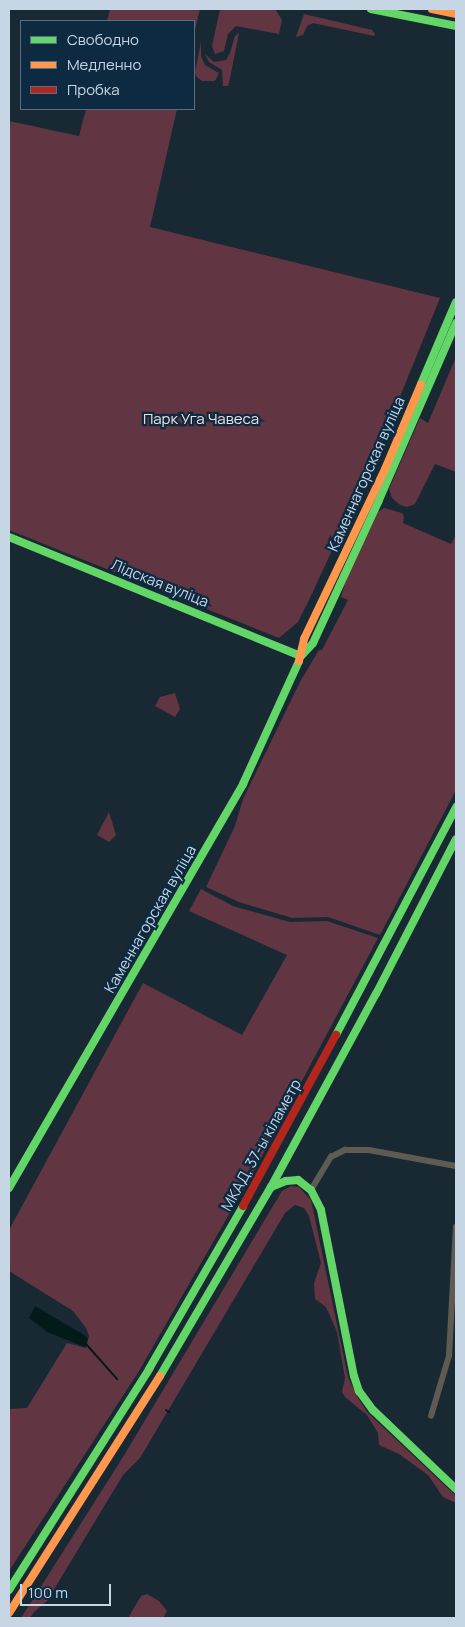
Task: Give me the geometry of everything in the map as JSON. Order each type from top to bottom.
[{"type":"main road","points":[[372,9],[456,26]]},
{"type":"main road","points":[[432,9],[456,14]]},
{"type":"main road","name":"Каменнагорская вуліца","points":[[9,1188],[243,784],[301,656],[304,639],[385,469],[456,302]]},
{"type":"main road","name":"Каменнагорская вуліца","points":[[301,656],[312,643],[380,500],[456,323]]},
{"type":"main road","name":"Лідская вуліца","points":[[9,537],[301,656]]},
{"type":"main road","name":"МКАД, 37-ы кіламетр","points":[[9,1590],[149,1369],[274,1151],[456,807]]},
{"type":"main road","name":"МКАД, 37-ы кіламетр","points":[[9,1613],[163,1372],[288,1158],[456,839]]},
{"type":"main road","points":[[288,1158],[290,1171],[311,1190],[321,1210],[354,1376],[359,1392],[373,1410],[456,1489]]},
{"type":"main road","points":[[271,1187],[286,1181],[298,1180]]},
{"type":"street","points":[[311,1190],[332,1157],[339,1152],[355,1149],[456,1166]]},
{"type":"street","points":[[431,1416],[454,1346],[456,1227]]},
{"type":"green space","points":[[110,9],[200,9],[195,30],[195,20],[107,20]]},
{"type":"green space","points":[[220,9],[275,9],[282,20],[279,34],[236,26],[228,34],[224,51],[215,54],[212,46]]},
{"type":"green space","points":[[304,14],[372,30],[375,34],[374,36],[313,23],[307,26],[303,35],[296,37]]},
{"type":"green space","points":[[239,33],[229,83],[228,86],[223,86],[222,70],[209,62],[205,54],[214,62],[226,60],[235,36]]},
{"type":"green space","points":[[201,42],[201,56],[205,65],[219,73],[215,81],[202,81],[196,76],[195,72]]},
{"type":"green space","name":"Парк Уга Чавеса","points":[[86,110],[177,110],[150,227],[440,298],[378,451],[310,598],[298,622],[279,638],[9,530],[9,121],[79,136]]},
{"type":"green space","points":[[456,357],[456,472],[435,464],[415,504],[407,507],[400,505],[392,498],[389,489],[420,418],[428,423]]},
{"type":"green space","points":[[384,508],[402,513],[404,517],[403,523],[451,544],[456,535],[456,790],[380,935],[328,917],[292,918],[239,902],[206,887],[235,826],[243,799],[301,680],[319,650],[322,650],[348,600],[341,597],[347,577],[378,512]]},
{"type":"green space","points":[[175,693],[180,709],[175,717],[155,706],[160,697]]},
{"type":"green space","points":[[109,812],[116,835],[109,842],[97,835]]},
{"type":"green space","points":[[201,889],[233,906],[290,922],[327,921],[378,938],[254,1171],[139,1371],[9,1571],[9,1409],[27,1408],[67,1343],[86,1348],[89,1336],[86,1328],[73,1311],[9,1271],[9,1230],[143,983],[242,1035],[287,955],[189,911]]},
{"type":"green space","points":[[291,1186],[299,1187],[311,1200],[348,1377],[357,1396],[367,1412],[456,1496],[456,1503],[443,1497],[428,1475],[399,1454],[379,1445],[378,1433],[367,1415],[345,1397],[342,1392],[345,1378],[337,1332],[326,1307],[315,1299],[314,1283],[321,1263],[309,1216],[304,1208],[295,1205],[285,1213],[140,1458],[123,1475],[47,1601],[30,1618],[21,1618],[123,1457],[282,1191]]},
{"type":"green space","points":[[147,1594],[159,1601],[167,1611],[163,1618],[128,1618],[141,1596]]},
{"type":"shaded area","points":[[35,1306],[84,1335],[88,1339],[85,1347],[47,1332],[29,1318]]},
{"type":"waterway","points":[[86,1344],[117,1379]]},
{"type":"traffic: fast","points":[[371,9],[456,26]]},
{"type":"traffic: fast","points":[[421,384],[456,302]]},
{"type":"traffic: fast","points":[[302,655],[313,643],[379,500],[456,323]]},
{"type":"traffic: fast","points":[[9,537],[301,656]]},
{"type":"traffic: fast","points":[[9,1188],[243,784],[299,661]]},
{"type":"traffic: fast","points":[[336,1035],[456,807]]},
{"type":"traffic: fast","points":[[160,1376],[271,1187],[376,994],[456,839]]},
{"type":"traffic: fast","points":[[298,1180],[311,1190],[321,1210],[354,1376],[359,1391],[373,1410],[456,1489]]},
{"type":"traffic: fast","points":[[271,1187],[286,1181],[298,1180]]},
{"type":"traffic: fast","points":[[9,1590],[149,1369],[243,1206]]},
{"type":"traffic: slow","points":[[432,9],[456,14]]},
{"type":"traffic: slow","points":[[299,661],[304,639],[385,469],[421,384]]},
{"type":"traffic: slow","points":[[9,1613],[160,1376]]},
{"type":"traffic: jam","points":[[243,1206],[336,1035]]}]
